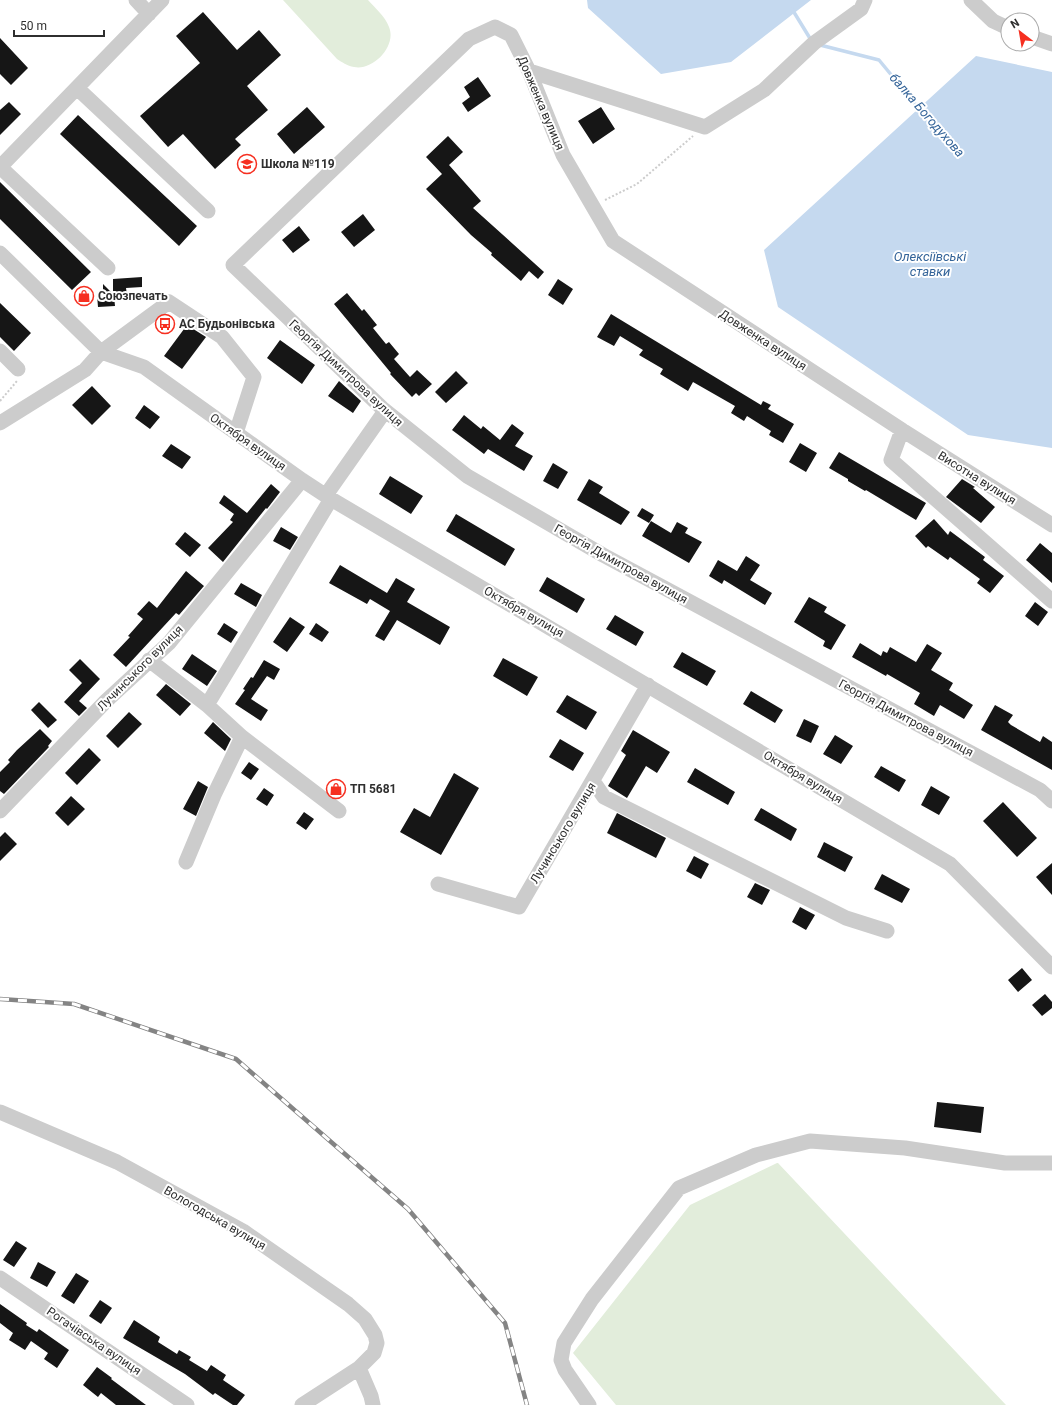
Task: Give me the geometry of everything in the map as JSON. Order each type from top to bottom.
[{"type":"street","points":[[136,0],[149,14]]},
{"type":"street","points":[[108,268],[0,167],[162,0]]},
{"type":"street","points":[[528,71],[705,127],[764,90],[814,43],[861,9],[865,0]]},
{"type":"street","points":[[971,0],[993,21],[1000,24]]},
{"type":"street","name":"Довженка вулиця","points":[[233,265],[468,39],[495,27],[511,34],[563,155],[613,242],[902,430]]},
{"type":"street","points":[[1040,40],[1052,44]]},
{"type":"street","points":[[77,88],[208,211]]},
{"type":"street","name":"Октября вулиця","points":[[0,253],[101,352],[144,367],[236,434],[329,497],[950,864],[1052,967]]},
{"type":"street","name":"Георгія Димитрова вулиця","points":[[233,265],[385,411],[467,476],[603,555],[1040,790],[1052,801]]},
{"type":"street","points":[[0,422],[85,370],[101,352],[169,302],[222,337],[254,377],[236,434]]},
{"type":"street","points":[[0,351],[18,369]]},
{"type":"street","points":[[207,706],[329,497],[385,411]]},
{"type":"street","points":[[902,430],[892,460],[1052,601]]},
{"type":"street","name":"Висотна вулиця","points":[[902,430],[1052,525]]},
{"type":"street","name":"Лучинського вулиця","points":[[0,811],[106,701],[169,643],[302,480]]},
{"type":"street","points":[[149,660],[207,706],[242,737],[339,811]]},
{"type":"street","name":"Лучинського вулиця","points":[[438,884],[519,907],[648,685]]},
{"type":"street","points":[[186,862],[214,795],[242,737]]},
{"type":"street","points":[[593,781],[604,797],[846,918],[887,931]]},
{"type":"street","name":"Вологодська вулиця","points":[[0,1112],[117,1162],[243,1231],[348,1304],[365,1319],[375,1335],[377,1343],[374,1353],[359,1368],[302,1405]]},
{"type":"street","points":[[589,1405],[563,1365],[561,1360],[564,1343],[592,1299],[679,1188],[756,1155],[810,1141],[904,1148],[1005,1163],[1052,1163]]},
{"type":"street","name":"Рогачівська вулиця","points":[[0,1278],[187,1405]]},
{"type":"street","points":[[359,1368],[371,1396],[373,1405]]},
{"type":"path","points":[[593,206],[637,184],[672,153],[705,127]]},
{"type":"path","points":[[0,401],[16,384],[20,373],[18,369]]},
{"type":"green space","points":[[283,0],[368,0],[387,23],[391,34],[390,42],[382,56],[369,65],[354,67],[347,65],[337,59]]},
{"type":"green space","points":[[777,1163],[1006,1405],[616,1405],[573,1353],[690,1205]]},
{"type":"water","points":[[587,0],[811,0],[731,62],[661,74],[588,8]]},
{"type":"water","name":"Олексіївські ставки","points":[[976,56],[1052,72],[1052,448],[968,435],[778,307],[764,250]]},
{"type":"building","points":[[203,12],[237,50],[259,30],[281,55],[247,86],[268,110],[235,139],[241,145],[215,169],[183,134],[168,147],[140,116],[200,63],[176,36]]},
{"type":"building","points":[[0,38],[28,68],[11,85],[0,74]]},
{"type":"building","points":[[478,77],[491,96],[468,112],[462,103],[470,97],[464,87]]},
{"type":"building","points":[[9,102],[21,114],[0,135],[0,110]]},
{"type":"building","points":[[307,107],[325,127],[294,154],[277,134]]},
{"type":"building","points":[[601,107],[615,129],[593,144],[578,121]]},
{"type":"building","points":[[78,115],[197,226],[179,246],[60,134]]},
{"type":"building","points":[[448,136],[463,152],[449,165],[481,201],[473,208],[544,272],[538,279],[529,271],[521,281],[491,255],[492,253],[471,235],[426,189],[442,174],[426,157]]},
{"type":"building","points":[[0,182],[91,272],[72,290],[0,219]]},
{"type":"building","points":[[363,214],[375,230],[354,247],[341,232]]},
{"type":"building","points":[[299,226],[310,240],[293,253],[282,240]]},
{"type":"building","points":[[142,277],[142,287],[126,288],[127,295],[114,296],[115,306],[98,307],[97,295],[103,295],[103,284],[113,294],[113,279]]},
{"type":"building","points":[[558,279],[573,289],[563,305],[548,295]]},
{"type":"building","points":[[347,293],[362,311],[364,309],[377,325],[373,328],[386,344],[389,342],[399,354],[394,359],[410,377],[417,370],[432,384],[419,396],[416,393],[412,397],[390,374],[391,373],[334,304]]},
{"type":"building","points":[[0,303],[31,333],[14,351],[0,337]]},
{"type":"building","points":[[611,314],[761,405],[763,401],[771,405],[768,409],[794,424],[783,443],[769,435],[771,431],[747,416],[744,421],[731,413],[735,406],[693,382],[688,391],[660,374],[663,369],[639,355],[643,350],[620,336],[614,346],[597,337]]},
{"type":"building","points":[[187,325],[206,337],[182,369],[164,356]]},
{"type":"building","points":[[280,340],[315,365],[302,384],[267,358]]},
{"type":"building","points":[[456,371],[468,383],[446,403],[435,392]]},
{"type":"building","points":[[339,381],[361,401],[353,413],[328,396]]},
{"type":"building","points":[[92,386],[111,406],[92,425],[72,405]]},
{"type":"building","points":[[144,405],[160,417],[150,429],[135,418]]},
{"type":"building","points":[[464,415],[481,429],[483,426],[500,440],[512,424],[524,433],[515,446],[533,456],[524,471],[488,449],[484,454],[452,430]]},
{"type":"building","points":[[800,443],[817,453],[806,472],[789,462]]},
{"type":"building","points":[[171,444],[191,457],[182,469],[162,456]]},
{"type":"building","points":[[839,452],[926,503],[916,520],[848,481],[848,479],[829,468]]},
{"type":"building","points":[[553,463],[568,472],[558,489],[543,481]]},
{"type":"building","points":[[390,476],[423,496],[411,514],[379,494]]},
{"type":"building","points":[[589,479],[603,487],[599,493],[630,512],[621,525],[577,500]]},
{"type":"building","points":[[962,479],[975,487],[973,488],[995,507],[981,523],[946,497]]},
{"type":"building","points":[[271,484],[280,492],[223,562],[208,548],[233,522],[230,520],[234,514],[219,503],[224,495],[247,513]]},
{"type":"building","points":[[642,508],[654,515],[649,523],[637,516]]},
{"type":"building","points":[[456,514],[515,549],[505,566],[446,531]]},
{"type":"building","points":[[934,519],[948,535],[950,531],[985,557],[983,560],[1004,576],[990,593],[977,583],[980,579],[950,557],[948,560],[928,546],[926,548],[915,536]]},
{"type":"building","points":[[651,521],[671,533],[677,522],[688,528],[685,533],[702,542],[689,563],[642,536]]},
{"type":"building","points":[[281,527],[298,537],[290,550],[273,541]]},
{"type":"building","points":[[185,532],[201,545],[190,557],[175,544]]},
{"type":"building","points":[[1040,543],[1052,553],[1052,583],[1026,560]]},
{"type":"building","points":[[746,556],[760,565],[750,580],[772,593],[765,605],[724,580],[722,584],[709,576],[718,560],[737,571]]},
{"type":"building","points":[[340,565],[387,593],[396,578],[415,589],[407,602],[450,627],[440,645],[397,620],[384,641],[375,636],[390,611],[370,599],[367,604],[329,583]]},
{"type":"building","points":[[186,571],[204,586],[179,615],[176,613],[126,667],[113,655],[130,637],[128,636],[143,619],[137,614],[149,601],[157,608]]},
{"type":"building","points":[[547,577],[585,599],[577,613],[539,591]]},
{"type":"building","points":[[241,583],[262,595],[256,607],[234,594]]},
{"type":"building","points":[[809,597],[827,607],[824,612],[846,625],[831,650],[823,646],[825,641],[794,622]]},
{"type":"building","points":[[1035,602],[1048,612],[1038,626],[1025,616]]},
{"type":"building","points":[[615,615],[644,632],[636,646],[606,629]]},
{"type":"building","points":[[290,617],[305,627],[287,652],[273,642]]},
{"type":"building","points":[[224,623],[238,632],[231,643],[217,634]]},
{"type":"building","points":[[316,623],[329,632],[322,642],[309,634]]},
{"type":"building","points":[[860,643],[881,656],[883,651],[887,653],[890,647],[916,662],[927,644],[942,653],[931,670],[953,683],[949,690],[973,705],[964,719],[940,705],[934,716],[914,704],[920,693],[887,674],[886,676],[852,657]]},
{"type":"building","points":[[682,652],[716,671],[707,686],[673,667]]},
{"type":"building","points":[[192,654],[217,671],[207,686],[182,669]]},
{"type":"building","points":[[503,658],[538,677],[527,696],[493,676]]},
{"type":"building","points":[[80,659],[100,679],[79,701],[87,708],[79,716],[64,702],[82,683],[69,670]]},
{"type":"building","points":[[264,660],[280,669],[274,680],[267,676],[251,699],[268,710],[261,721],[235,704],[245,690],[243,689],[251,677],[253,678]]},
{"type":"building","points":[[166,684],[191,704],[180,716],[156,695]]},
{"type":"building","points":[[751,691],[783,710],[775,723],[743,704]]},
{"type":"building","points":[[567,695],[597,712],[586,730],[556,712]]},
{"type":"building","points":[[39,702],[57,720],[48,728],[31,710]]},
{"type":"building","points":[[995,705],[1013,715],[1008,722],[1011,725],[1040,742],[1043,736],[1052,742],[1052,770],[981,730]]},
{"type":"building","points":[[129,712],[142,724],[118,748],[106,736]]},
{"type":"building","points":[[804,719],[819,726],[811,743],[796,736]]},
{"type":"building","points":[[213,722],[231,739],[225,751],[204,733]]},
{"type":"building","points":[[40,729],[52,741],[48,746],[49,747],[4,794],[0,791],[0,772],[10,762],[8,760],[17,750]]},
{"type":"building","points":[[633,730],[670,752],[657,773],[646,766],[627,798],[608,786],[626,755],[621,751]]},
{"type":"building","points":[[835,735],[853,746],[841,764],[823,754]]},
{"type":"building","points":[[560,739],[584,753],[573,771],[549,757]]},
{"type":"building","points":[[89,748],[101,760],[77,785],[65,773]]},
{"type":"building","points":[[249,762],[259,769],[251,780],[241,773]]},
{"type":"building","points":[[881,766],[906,780],[899,792],[874,777]]},
{"type":"building","points":[[695,768],[735,792],[728,805],[687,782]]},
{"type":"building","points":[[454,773],[479,788],[441,855],[400,832],[414,808],[430,817]]},
{"type":"building","points":[[198,781],[208,787],[196,816],[183,809]]},
{"type":"building","points":[[931,786],[950,797],[939,815],[921,805]]},
{"type":"building","points":[[264,788],[274,795],[267,806],[256,799]]},
{"type":"building","points":[[71,796],[85,809],[68,826],[55,813]]},
{"type":"building","points":[[1003,802],[1037,838],[1017,857],[983,821]]},
{"type":"building","points":[[761,808],[797,829],[791,841],[754,820]]},
{"type":"building","points":[[304,812],[314,819],[306,830],[296,823]]},
{"type":"building","points":[[617,813],[666,838],[656,858],[607,833]]},
{"type":"building","points":[[5,832],[17,844],[0,861],[0,837]]},
{"type":"building","points":[[824,842],[853,857],[845,872],[817,857]]},
{"type":"building","points":[[694,856],[709,864],[701,879],[686,871]]},
{"type":"building","points":[[1052,863],[1052,895],[1036,877]]},
{"type":"building","points":[[882,874],[910,889],[902,903],[874,889]]},
{"type":"building","points":[[755,883],[770,890],[762,905],[747,897]]},
{"type":"building","points":[[800,907],[815,915],[806,930],[792,922]]},
{"type":"building","points":[[1022,968],[1032,980],[1018,992],[1008,980]]},
{"type":"building","points":[[1045,994],[1052,1002],[1052,1008],[1042,1016],[1032,1005]]},
{"type":"building","points":[[937,1102],[984,1107],[981,1133],[934,1127]]},
{"type":"building","points":[[16,1241],[27,1248],[14,1267],[3,1260]]},
{"type":"building","points":[[38,1262],[56,1272],[47,1287],[30,1278]]},
{"type":"building","points":[[76,1273],[89,1281],[74,1304],[61,1296]]},
{"type":"building","points":[[100,1300],[112,1308],[101,1324],[89,1316]]},
{"type":"building","points":[[0,1304],[27,1323],[26,1325],[37,1332],[39,1329],[69,1350],[57,1368],[44,1359],[48,1353],[31,1341],[25,1350],[9,1340],[13,1333],[0,1323]]},
{"type":"building","points":[[134,1320],[160,1337],[158,1342],[177,1354],[179,1350],[191,1357],[189,1360],[207,1371],[211,1365],[226,1375],[223,1380],[245,1395],[237,1405],[233,1405],[215,1393],[213,1395],[185,1374],[123,1338]]},
{"type":"building","points":[[97,1367],[146,1405],[116,1405],[101,1393],[98,1397],[83,1385]]},
{"type":"waterway","name":"балка Богодухова","points":[[792,9],[811,40]]},
{"type":"waterway","name":"балка Богодухова","points":[[820,45],[879,60],[921,111]]},
{"type":"railway","points":[[0,999],[74,1004],[236,1059],[408,1209],[505,1323],[527,1405]]},
{"type":"place","name":"Школа №119","points":[[247,164]]},
{"type":"place","name":"Союзпечать","points":[[84,296]]},
{"type":"place","name":"АС Будьонівська","points":[[165,324]]},
{"type":"place","name":"ТП 5681","points":[[336,789]]}]
